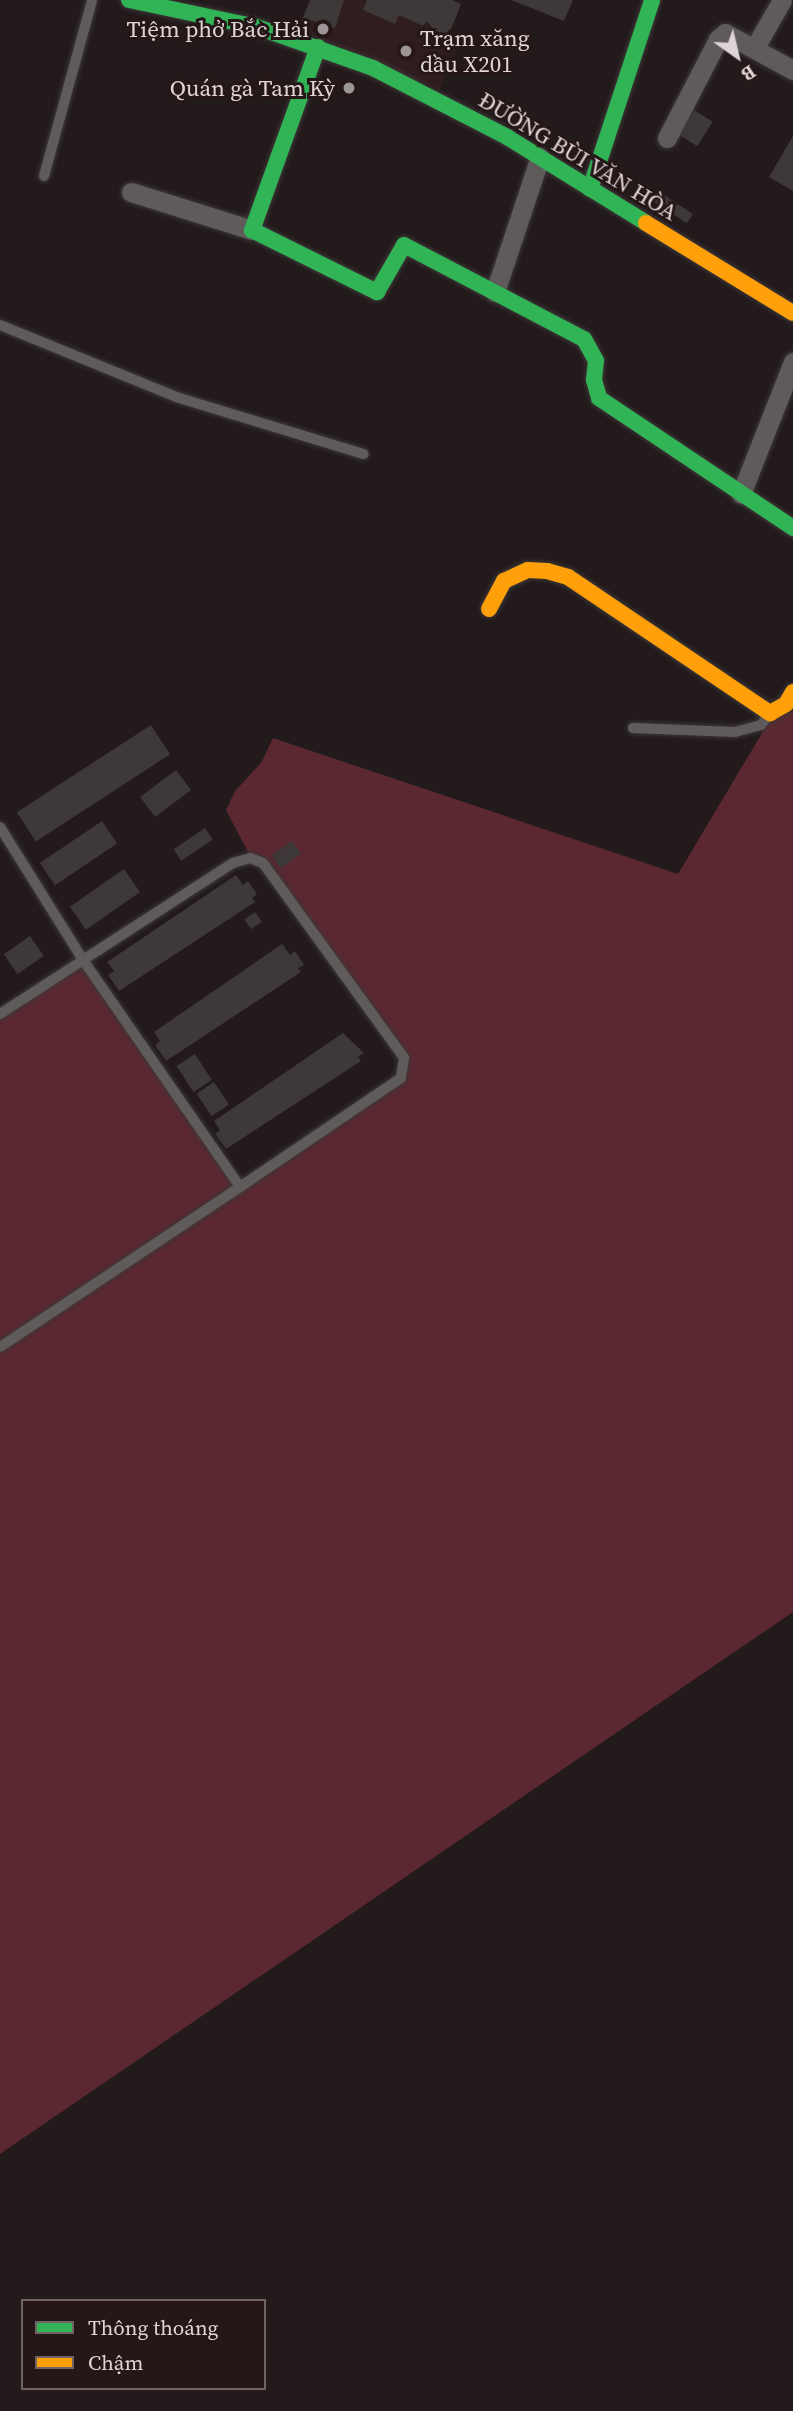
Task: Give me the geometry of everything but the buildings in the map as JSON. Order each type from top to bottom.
[{"type":"street","name":"ĐƯỜNG BÙI VĂN HÒA","points":[[129,0],[257,27],[318,47],[426,94],[540,157],[793,313]]},
{"type":"street","points":[[590,189],[652,0]]},
{"type":"street","points":[[755,47],[782,0]]},
{"type":"street","points":[[667,138],[718,39],[725,33],[793,70]]},
{"type":"street","points":[[252,230],[318,47]]},
{"type":"street","points":[[495,292],[540,157]]},
{"type":"street","points":[[131,192],[252,230],[370,291],[377,292],[384,286],[404,245],[584,339],[596,361],[594,380],[599,398],[793,528]]},
{"type":"street","points":[[741,494],[793,362]]},
{"type":"street","points":[[489,609],[504,581],[528,570],[568,578],[770,713],[786,704],[793,692]]},
{"type":"lane","points":[[44,176],[93,0]]},
{"type":"lane","points":[[0,325],[176,397],[365,454]]},
{"type":"lane","points":[[633,728],[735,732],[761,725],[770,713]]},
{"type":"lane","points":[[0,827],[83,960],[240,1187]]},
{"type":"lane","points":[[0,1014],[233,863],[250,858],[263,863],[404,1058],[401,1078],[0,1347]]},
{"type":"shaded area","name":"Trạm xăng dầu X201","points":[[310,0],[398,0],[430,12],[424,27],[460,42],[440,90],[299,30]]},
{"type":"shaded area","points":[[793,711],[793,1612],[0,2154],[0,1352],[404,1081],[407,1071],[408,1058],[266,860],[249,854],[226,810],[235,791],[261,763],[273,738],[678,874],[771,718]]},
{"type":"shaded area","points":[[81,966],[235,1186],[0,1342],[0,1018]]},
{"type":"traffic: fast","points":[[129,0],[257,27],[373,68],[507,137],[646,223]]},
{"type":"traffic: fast","points":[[590,189],[652,0]]},
{"type":"traffic: fast","points":[[318,47],[252,230],[377,292],[404,245],[584,339],[596,361],[594,380],[599,398],[793,528]]},
{"type":"traffic: slow","points":[[646,223],[793,313]]},
{"type":"traffic: slow","points":[[489,609],[504,581],[528,570],[547,571],[568,577],[770,713],[786,704],[793,692]]},
{"type":"place","name":"Tiệm phở Bắc Hải","points":[[323,29]]},
{"type":"place","name":"Trạm xăng dầu X201","points":[[406,51]]},
{"type":"place","name":"Quán gà Tam Kỳ","points":[[349,88]]}]
